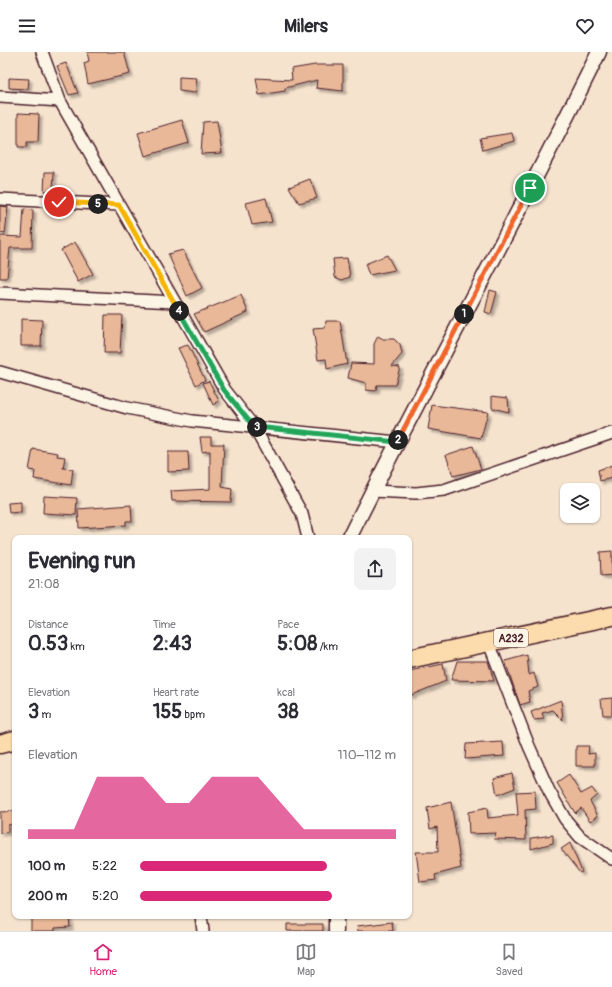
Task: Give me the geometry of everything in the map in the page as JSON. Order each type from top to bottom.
[{"type":"main road","name":"A232","points":[[412,658],[612,616]]},
{"type":"main road","points":[[0,744],[12,741]]},
{"type":"street","points":[[42,52],[60,101],[224,390],[254,427],[302,514],[307,535]]},
{"type":"street","points":[[350,535],[397,442],[557,137],[599,52]]},
{"type":"street","points":[[0,97],[60,101]]},
{"type":"street","points":[[0,199],[119,205]]},
{"type":"street","points":[[0,293],[174,302]]},
{"type":"street","points":[[0,372],[126,408],[192,421],[397,442]]},
{"type":"street","points":[[372,491],[416,493],[444,490],[612,433]]},
{"type":"street","points":[[489,643],[529,746],[549,791],[565,819],[580,837],[612,858]]},
{"type":"street","points":[[201,919],[203,931]]},
{"type":"street","points":[[336,919],[336,931]]},
{"type":"building","points":[[87,52],[124,52],[130,74],[88,84],[84,63],[89,61]]},
{"type":"building","points":[[66,63],[78,93],[69,95],[57,66]]},
{"type":"building","points":[[315,65],[343,65],[343,91],[316,88],[317,80],[285,88],[285,91],[259,95],[256,78],[292,80],[291,69]]},
{"type":"building","points":[[179,77],[197,78],[195,93],[179,91]]},
{"type":"building","points":[[9,78],[29,79],[28,89],[9,88]]},
{"type":"building","points":[[18,113],[39,114],[38,142],[27,142],[27,147],[18,147]]},
{"type":"building","points":[[182,120],[189,143],[145,156],[138,133]]},
{"type":"building","points":[[217,121],[222,153],[201,154],[203,122]]},
{"type":"building","points":[[512,133],[514,141],[483,150],[480,138]]},
{"type":"building","points":[[45,172],[54,172],[53,191],[44,191]]},
{"type":"building","points":[[310,179],[317,198],[299,203],[289,187]]},
{"type":"building","points":[[266,198],[272,222],[252,225],[246,203]]},
{"type":"building","points":[[0,206],[8,207],[5,234],[0,233]]},
{"type":"building","points":[[24,209],[33,210],[32,248],[10,248],[7,278],[0,278],[0,236],[22,237]]},
{"type":"building","points":[[75,242],[93,274],[78,282],[61,250]]},
{"type":"building","points":[[183,250],[202,288],[187,296],[168,254]]},
{"type":"building","points":[[387,255],[395,270],[369,275],[365,264]]},
{"type":"building","points":[[347,258],[350,277],[342,280],[335,277],[333,259]]},
{"type":"building","points":[[490,290],[497,292],[491,314],[485,312]]},
{"type":"building","points":[[241,295],[248,312],[204,332],[194,314]]},
{"type":"building","points":[[105,315],[122,315],[120,353],[104,353]]},
{"type":"building","points":[[21,319],[42,320],[41,346],[21,346]]},
{"type":"building","points":[[326,321],[340,321],[347,364],[327,369],[326,359],[318,360],[313,329],[325,328]]},
{"type":"building","points":[[378,336],[383,339],[394,339],[400,345],[402,354],[392,366],[400,367],[395,385],[377,385],[376,391],[366,390],[366,383],[348,378],[351,363],[374,364],[374,344]]},
{"type":"building","points":[[188,345],[205,380],[196,385],[178,348]]},
{"type":"building","points":[[209,381],[219,401],[213,405],[203,383]]},
{"type":"building","points":[[492,396],[508,398],[509,412],[492,408]]},
{"type":"building","points":[[432,405],[488,412],[481,438],[428,429]]},
{"type":"building","points":[[200,437],[211,437],[211,444],[224,444],[222,487],[232,489],[231,502],[172,501],[171,491],[210,489],[210,451],[202,452]]},
{"type":"building","points":[[473,446],[481,469],[453,476],[446,455]]},
{"type":"building","points":[[33,449],[58,453],[57,456],[65,457],[63,468],[73,469],[71,485],[34,479],[35,471],[29,470]]},
{"type":"building","points":[[168,452],[188,452],[189,471],[168,472]]},
{"type":"building","points":[[612,465],[612,478],[600,481],[598,470]]},
{"type":"building","points":[[44,496],[77,498],[76,515],[43,513]]},
{"type":"building","points":[[21,502],[21,512],[9,513],[8,503]]},
{"type":"building","points":[[131,505],[132,521],[126,521],[126,525],[79,528],[78,509]]},
{"type":"building","points":[[612,551],[612,575],[601,576],[600,552]]},
{"type":"building","points":[[527,655],[529,675],[534,673],[538,687],[528,691],[530,702],[520,705],[505,661]]},
{"type":"building","points":[[457,661],[488,661],[494,681],[451,680]]},
{"type":"building","points":[[443,664],[446,681],[412,695],[412,670]]},
{"type":"building","points":[[612,698],[612,715],[603,715],[601,699]]},
{"type":"building","points":[[561,700],[563,720],[553,710],[542,713],[544,719],[534,720],[531,712]]},
{"type":"building","points":[[503,742],[504,756],[465,759],[466,744]]},
{"type":"building","points":[[576,746],[589,746],[588,754],[595,753],[595,766],[576,766]]},
{"type":"building","points":[[512,773],[515,788],[497,795],[494,778]]},
{"type":"building","points":[[569,775],[581,794],[592,788],[597,795],[590,801],[598,816],[590,821],[581,808],[575,813],[557,783]]},
{"type":"building","points":[[535,791],[536,809],[525,810],[526,840],[494,839],[496,833],[469,834],[468,812],[487,808],[488,818],[518,815],[516,792]]},
{"type":"building","points":[[451,802],[461,868],[435,875],[436,880],[420,882],[416,852],[438,852],[437,827],[430,829],[427,808]]},
{"type":"building","points":[[12,811],[12,824],[8,825],[8,832],[0,833],[0,812]]},
{"type":"building","points":[[553,835],[553,843],[531,849],[531,838]]},
{"type":"building","points":[[570,843],[582,872],[580,873],[561,849]]},
{"type":"building","points":[[31,919],[69,919],[70,927],[55,928],[55,931],[31,931]]},
{"type":"building","points":[[392,922],[393,931],[358,931],[357,926]]},
{"type":"building","points":[[287,924],[323,924],[323,931],[287,931]]},
{"type":"route","points":[[59,202],[119,205],[224,390],[254,427],[397,442],[530,188]]}]
